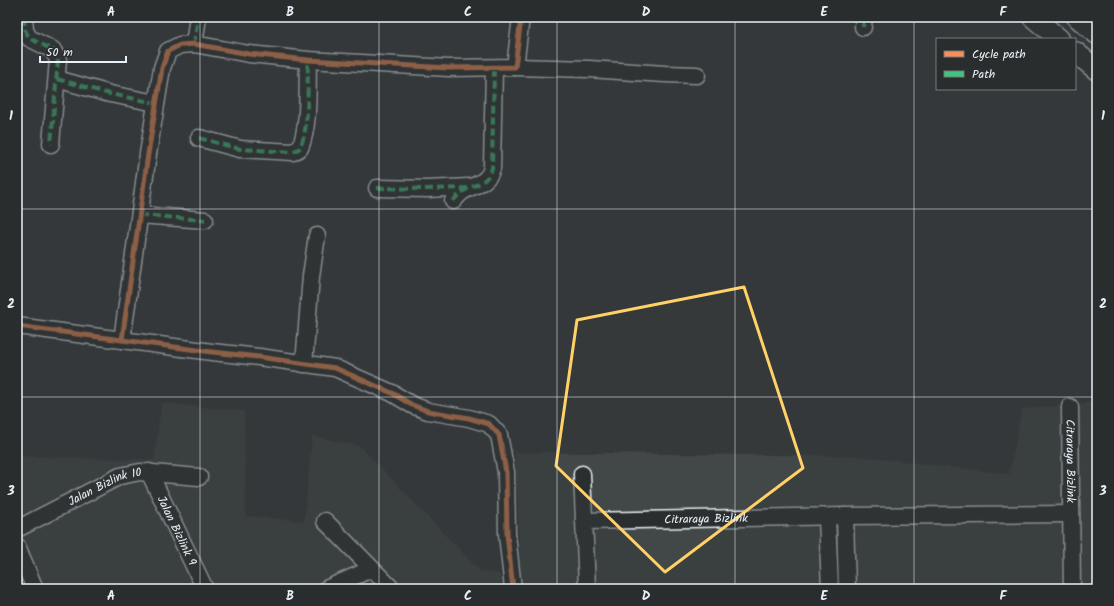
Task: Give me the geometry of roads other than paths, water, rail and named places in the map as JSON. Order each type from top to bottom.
[{"type":"main road","points":[[1033,17],[1059,38]]},
{"type":"main road","points":[[1077,17],[1097,34]]},
{"type":"main road","points":[[1076,53],[1097,70]]},
{"type":"street","points":[[24,17],[25,30],[29,38],[53,50],[58,60],[51,144]]},
{"type":"street","points":[[194,44],[198,17]]},
{"type":"street","points":[[515,67],[521,17]]},
{"type":"street","points":[[122,340],[162,68],[168,51],[180,44],[194,44],[249,54],[308,60],[449,68],[515,67],[589,69],[696,75]]},
{"type":"street","points":[[199,138],[240,149],[293,152],[300,148],[303,142],[306,120],[308,60]]},
{"type":"street","points":[[453,201],[461,192],[486,180],[492,168],[494,68]]},
{"type":"street","points":[[57,79],[110,94],[156,103]]},
{"type":"street","points":[[377,188],[427,189],[472,187]]},
{"type":"street","points":[[140,215],[205,220]]},
{"type":"street","points":[[304,364],[311,276],[317,236]]},
{"type":"street","points":[[17,326],[212,352],[258,356],[335,368],[392,393],[412,405],[428,411],[469,418],[489,424],[499,434],[506,472],[507,534],[513,589]]},
{"type":"street","name":"Citraraya Bizlink","points":[[1070,408],[1072,589]]},
{"type":"street","name":"Jalan Bizlink 10","points":[[17,529],[120,476],[140,472],[149,472],[199,477]]},
{"type":"street","name":"Jalan Bizlink 9","points":[[149,472],[205,589]]},
{"type":"street","points":[[582,474],[587,587]]},
{"type":"street","name":"Citraraya Bizlink","points":[[584,521],[845,516],[1071,514]]},
{"type":"street","points":[[845,516],[848,589]]},
{"type":"street","points":[[827,517],[830,589]]},
{"type":"street","points":[[325,521],[392,589]]},
{"type":"street","points":[[17,546],[35,589]]},
{"type":"street","points":[[326,589],[372,569]]}]
